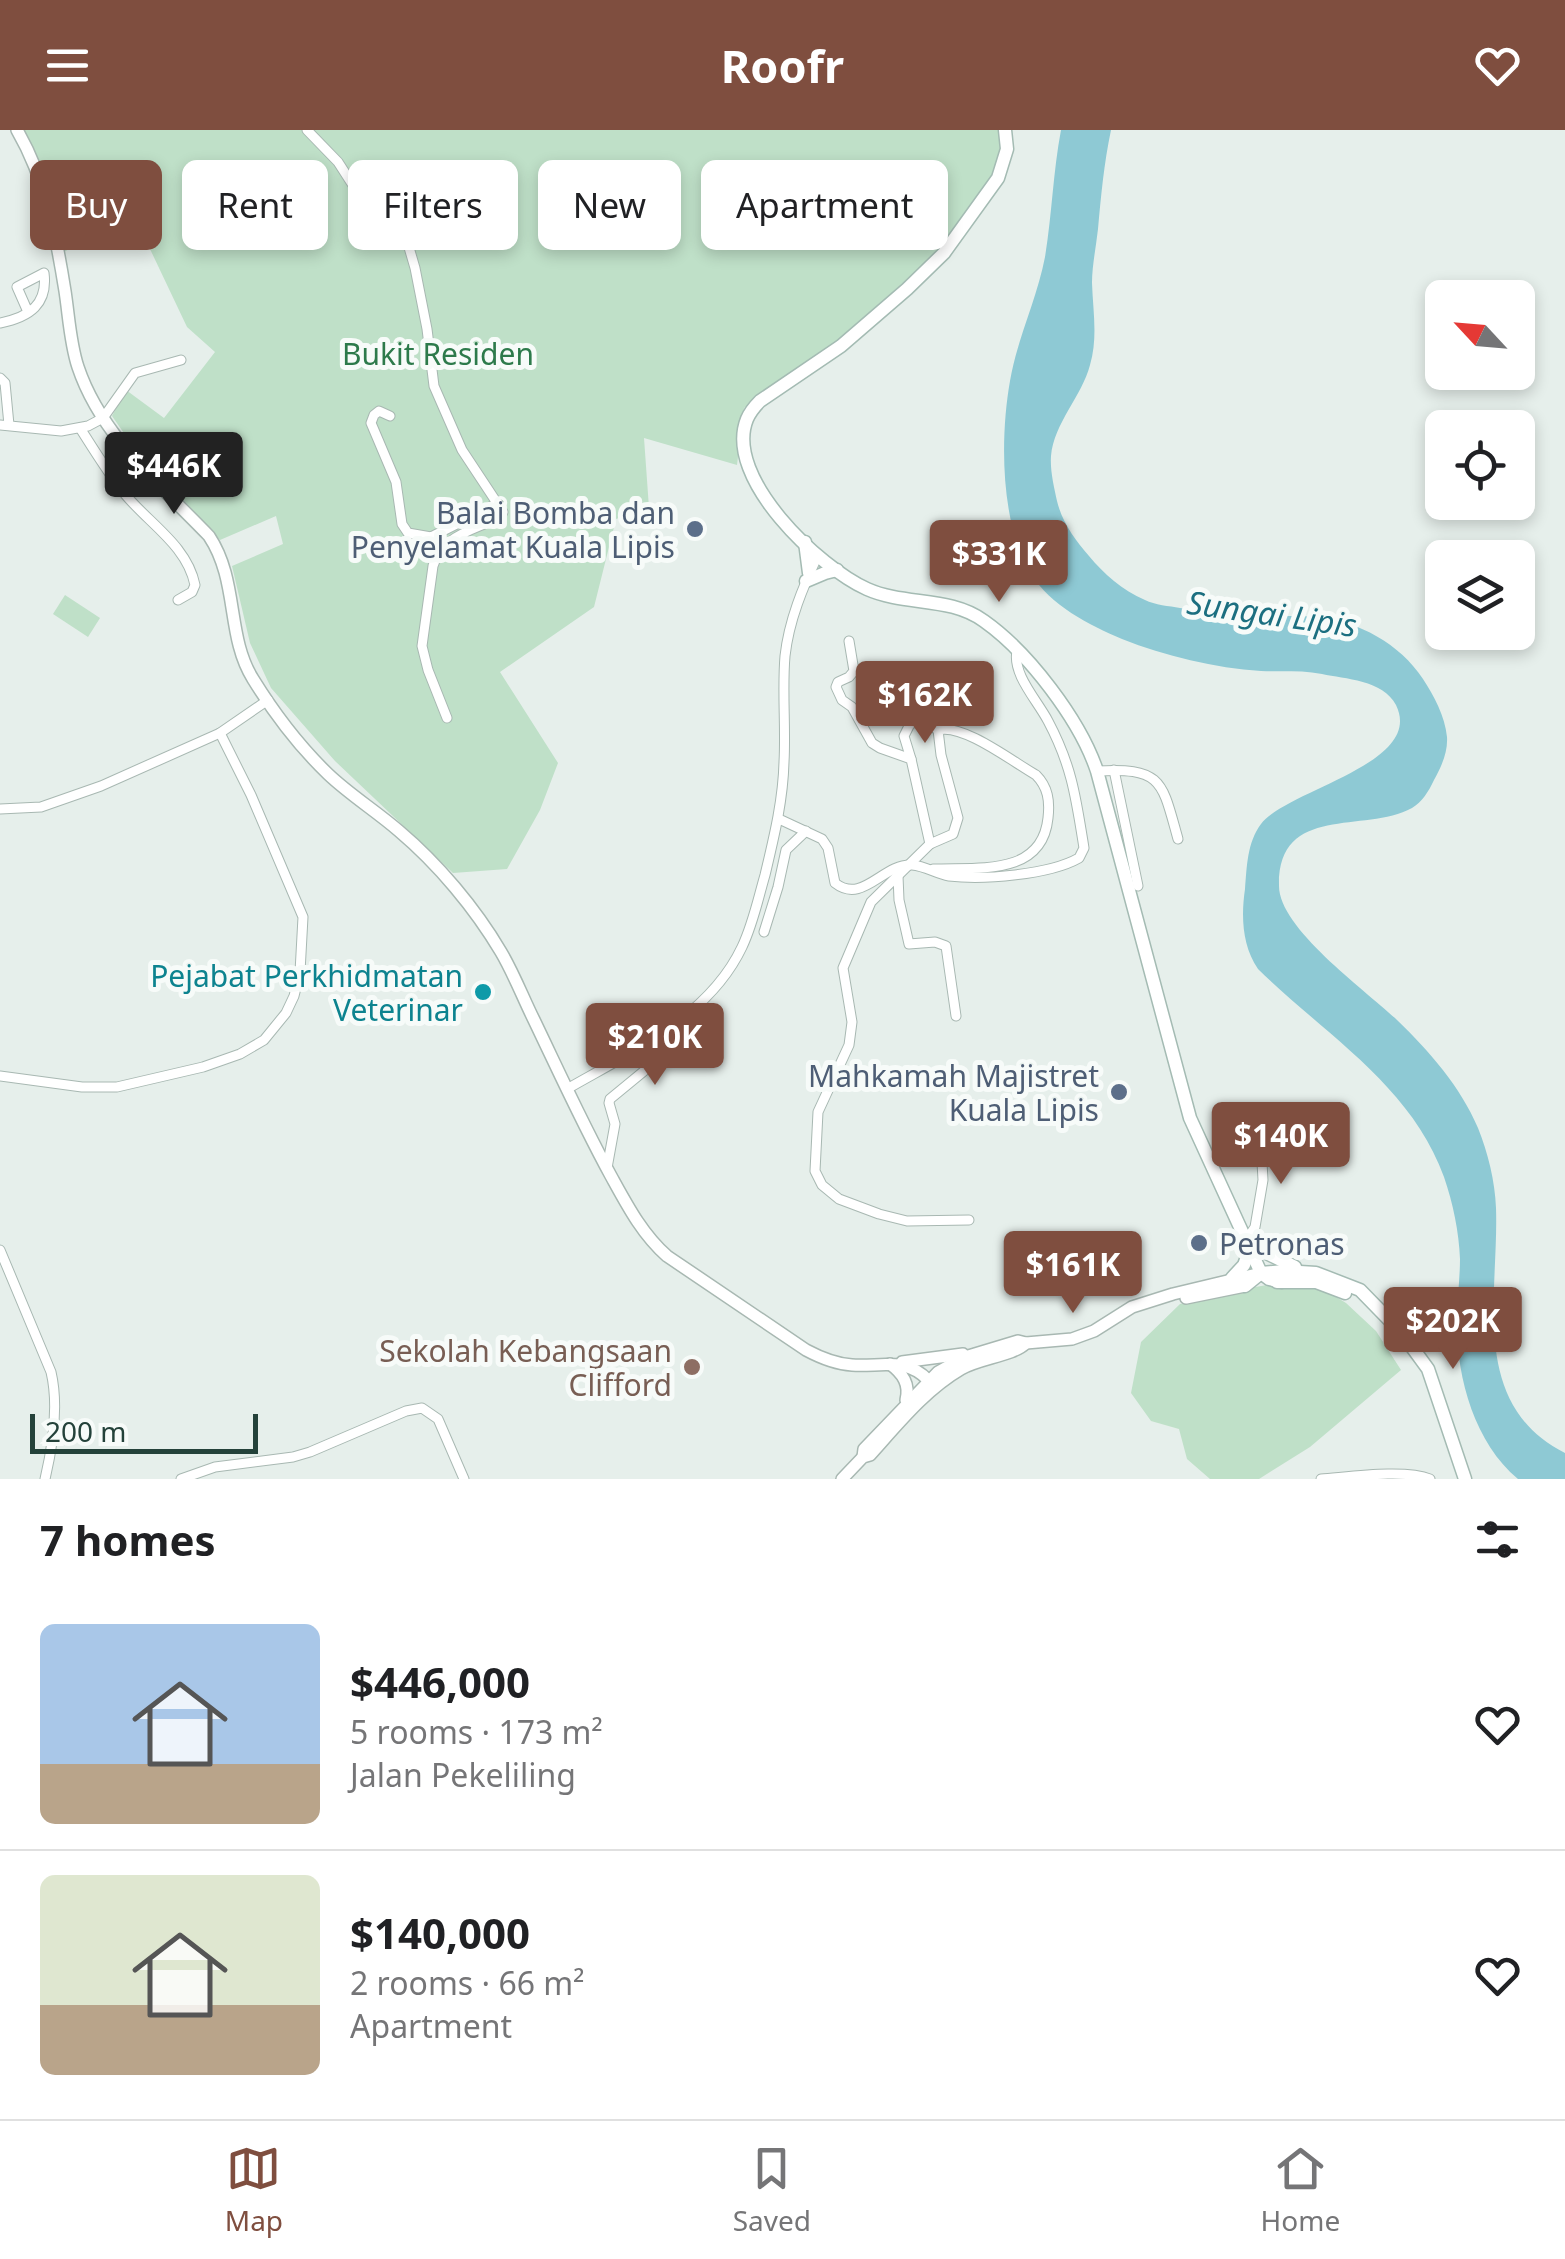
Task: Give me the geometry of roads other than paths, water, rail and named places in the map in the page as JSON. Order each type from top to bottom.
[{"type":"main road","points":[[1006,130],[1006,149],[998,178],[944,253],[841,346],[760,401],[744,429],[746,456],[757,487],[818,555],[858,584],[878,593],[968,611],[982,620],[1017,650],[1075,723],[1097,772],[1190,1118],[1261,1272],[1282,1282]]},
{"type":"main road","points":[[804,542],[808,577],[837,570]]},
{"type":"main road","points":[[1248,1243],[1282,1262],[1360,1290],[1412,1345],[1428,1369],[1465,1479]]},
{"type":"main road","points":[[1232,1278],[1244,1265],[1248,1243]]},
{"type":"main road","points":[[1245,1286],[1261,1272],[1316,1272]]},
{"type":"main road","points":[[1245,1286],[1316,1282],[1375,1305]]},
{"type":"street","points":[[17,130],[32,158],[53,221],[74,354],[87,391],[131,454],[217,548],[228,578],[243,660],[268,700],[330,776],[398,830],[451,884],[502,954],[607,1168],[654,1245],[696,1278],[806,1350],[849,1365],[976,1352],[1018,1341],[1026,1344],[1072,1338],[1094,1331],[1132,1306],[1261,1272]]},
{"type":"street","points":[[308,130],[338,162],[358,193],[401,220],[421,298],[434,386],[462,450],[503,512],[502,516],[444,545],[436,556],[422,646],[447,718]]},
{"type":"street","points":[[0,323],[28,312]]},
{"type":"street","points":[[0,378],[5,383],[4,425],[49,431],[80,428],[103,418],[135,373],[181,360]]},
{"type":"street","points":[[390,416],[378,411],[371,424],[396,482],[402,524],[408,532],[431,537],[498,503]]},
{"type":"street","points":[[80,428],[124,494],[185,559],[195,585],[192,592],[178,600]]},
{"type":"street","points":[[568,1089],[658,1036],[688,1013],[720,982],[736,959],[749,930],[779,819],[785,655],[794,612],[818,555]]},
{"type":"street","points":[[849,641],[855,666],[852,674],[836,684],[842,700],[852,707],[872,743],[910,759]]},
{"type":"street","points":[[779,819],[822,840],[828,848],[835,883],[854,891],[910,864],[948,876],[975,877],[1042,871],[1072,862],[1084,848],[1071,772],[1049,723],[1016,666],[1017,650]]},
{"type":"street","points":[[0,809],[41,807],[101,786],[220,733],[268,700]]},
{"type":"street","points":[[929,869],[997,866],[1019,861],[1039,848],[1049,810],[1047,789],[1036,775],[964,732],[938,730],[922,720],[910,724],[904,736],[930,844]]},
{"type":"street","points":[[938,730],[958,818],[953,834],[930,844],[872,902],[843,968],[852,1022],[850,1045],[818,1112],[815,1171],[822,1186],[878,1214],[908,1220],[969,1220]]},
{"type":"street","points":[[0,1076],[82,1087],[117,1087],[240,1054],[264,1040],[286,1013],[300,972],[302,917],[251,795],[220,733]]},
{"type":"street","points":[[1114,770],[1138,886]]},
{"type":"street","points":[[1097,772],[1124,770],[1142,774],[1162,786],[1178,839]]},
{"type":"street","points":[[764,932],[786,850],[806,831]]},
{"type":"street","points":[[898,876],[908,944],[932,942],[946,946],[956,1016]]},
{"type":"street","points":[[607,1168],[616,1124],[610,1099],[717,1011]]},
{"type":"street","points":[[1248,1243],[1255,1227],[1263,1180],[1259,1109]]},
{"type":"street","points":[[0,1250],[54,1384],[54,1426],[46,1479]]},
{"type":"street","points":[[1127,1311],[1133,1313],[1245,1286]]},
{"type":"street","points":[[842,1479],[945,1380],[980,1360],[1020,1350],[1026,1344]]},
{"type":"street","points":[[863,1457],[864,1449],[928,1380],[976,1352]]},
{"type":"street","points":[[894,1363],[920,1372],[928,1380],[945,1380]]},
{"type":"street","points":[[894,1363],[908,1386],[905,1404]]},
{"type":"street","points":[[922,1399],[928,1380]]},
{"type":"street","points":[[181,1479],[215,1466],[302,1455],[406,1411],[422,1408],[438,1419],[464,1479]]},
{"type":"street","points":[[1321,1479],[1376,1475],[1430,1479]]},
{"type":"water","points":[[1061,130],[1111,130],[1093,270],[1092,355],[1086,376],[1057,432],[1051,456],[1057,501],[1070,530],[1107,575],[1149,602],[1226,614],[1332,619],[1363,629],[1414,666],[1441,714],[1447,737],[1445,754],[1422,799],[1412,808],[1392,815],[1308,832],[1293,842],[1282,860],[1279,886],[1293,921],[1309,940],[1421,1044],[1471,1113],[1485,1147],[1494,1188],[1495,1345],[1501,1377],[1514,1406],[1534,1432],[1565,1453],[1565,1479],[1518,1479],[1479,1427],[1460,1363],[1457,1228],[1444,1177],[1429,1144],[1388,1088],[1258,969],[1246,941],[1243,910],[1247,863],[1261,824],[1276,811],[1350,774],[1391,744],[1400,726],[1396,705],[1382,690],[1352,679],[1208,664],[1122,639],[1059,604],[1039,585],[1021,554],[1005,480],[1007,403],[1013,365],[1045,257]]},
{"type":"place","name":"Balai Bomba dan Penyelamat Kuala Lipis","points":[[695,529]]},
{"type":"place","name":"Pejabat Perkhidmatan Veterinar","points":[[483,992]]},
{"type":"place","name":"Mahkamah Majistret Kuala Lipis","points":[[1119,1092]]},
{"type":"place","name":"Petronas","points":[[1199,1243]]},
{"type":"place","name":"Sekolah Kebangsaan Clifford","points":[[692,1367]]},
{"type":"park label","name":"Bukit Residen","points":[[438,353]]},
{"type":"water label","name":"Sungai Lipis","points":[[1272,613]]}]
